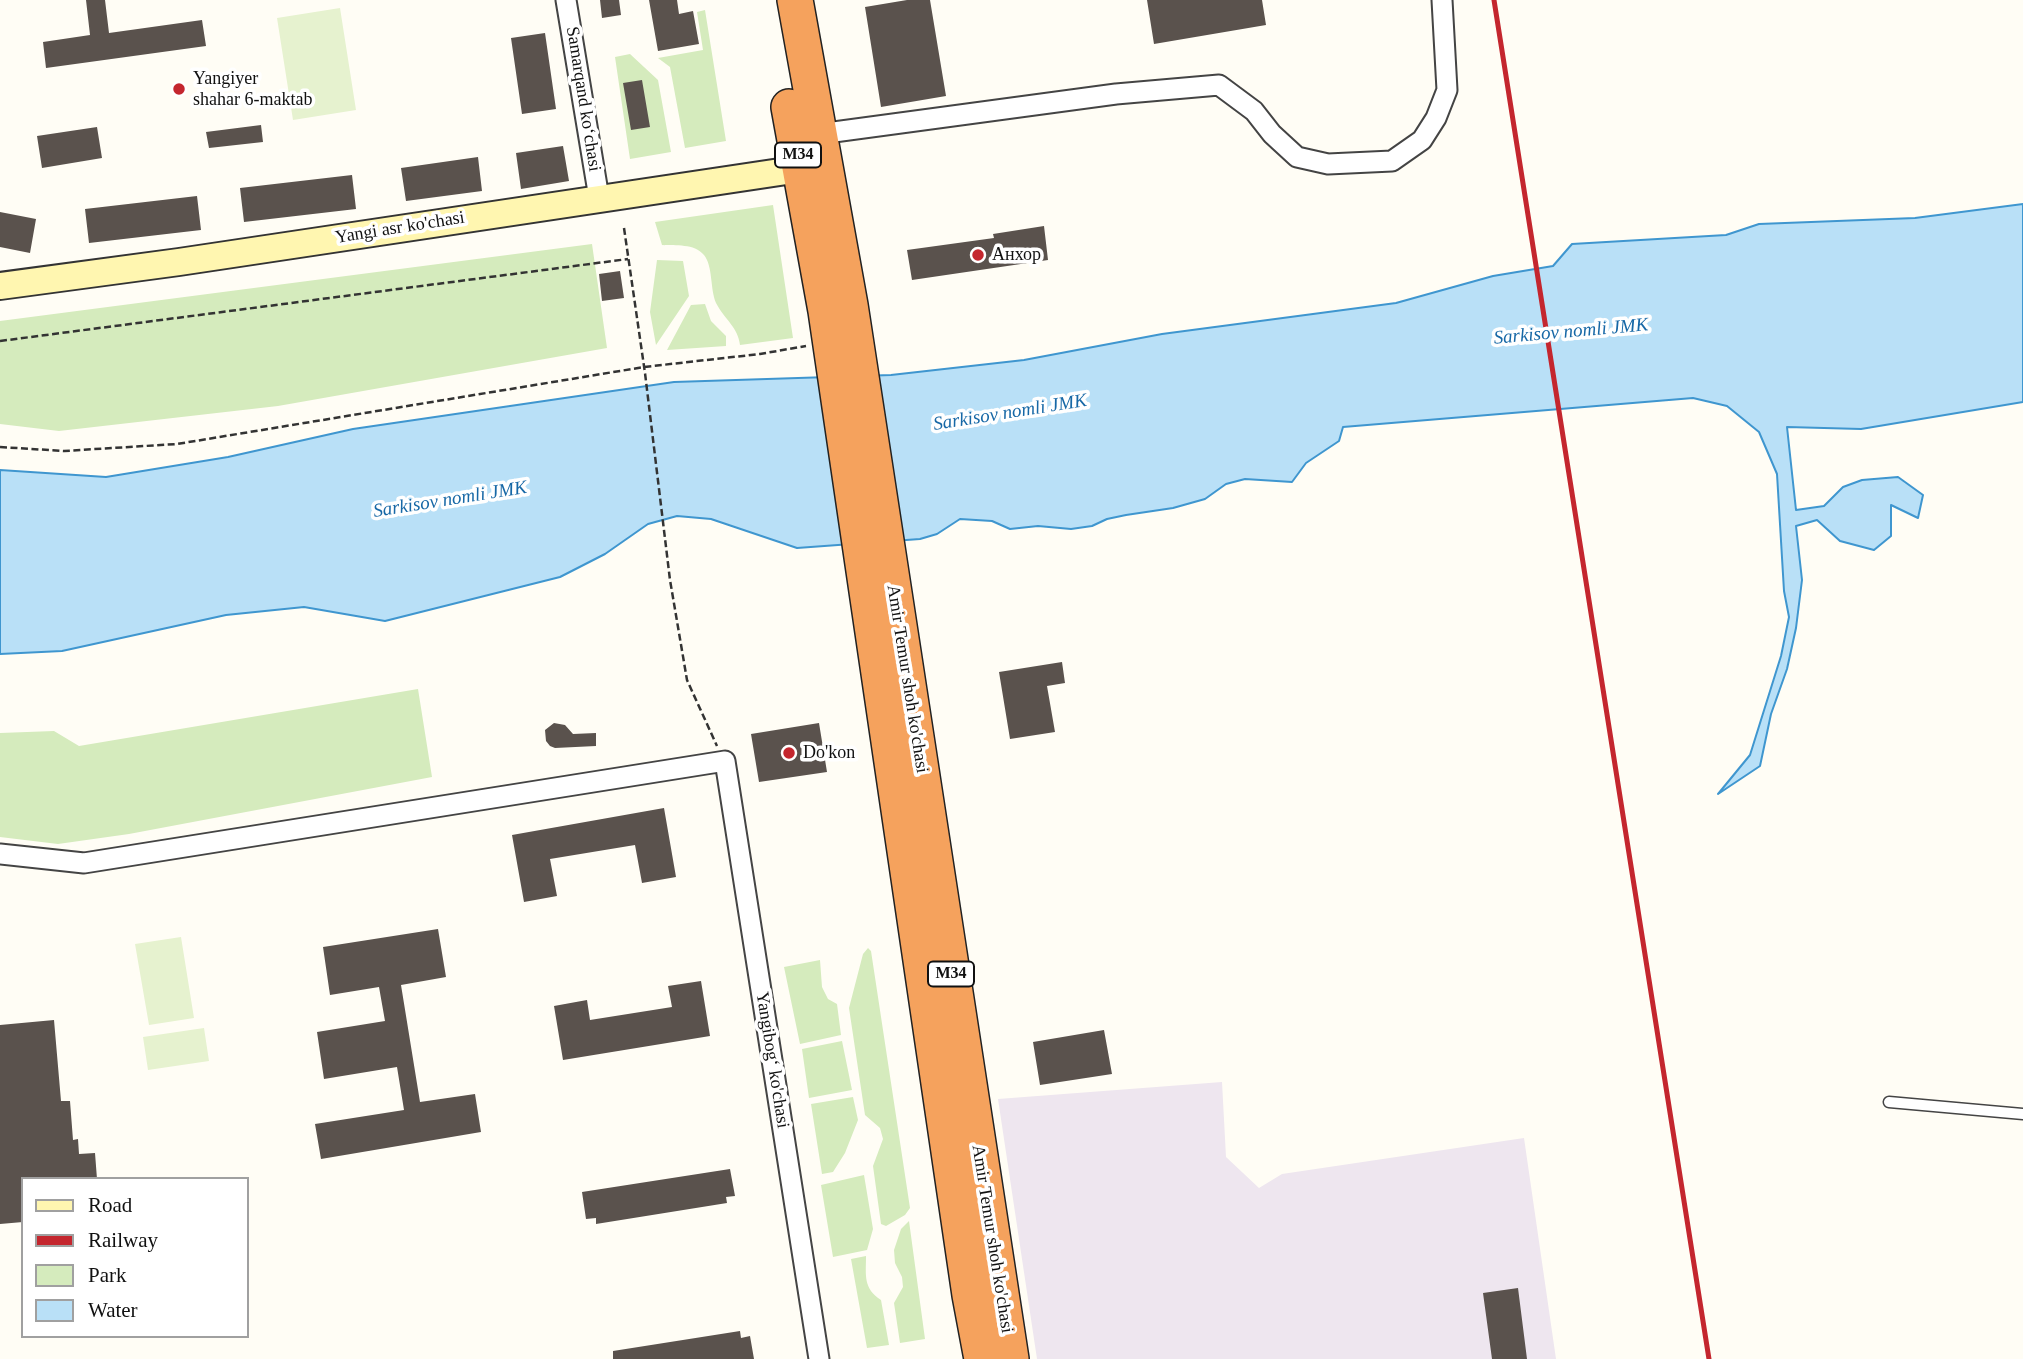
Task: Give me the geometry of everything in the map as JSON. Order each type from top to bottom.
[{"type":"highway","name":"Amir Temur shoh ko'chasi","points":[[771,0],[800,169],[838,308]]},
{"type":"highway","name":"Amir Temur shoh ko'chasi","points":[[795,0],[818,134],[838,308],[881,591],[968,1281],[997,1357]]},
{"type":"street","name":"Samarqand ko‘chasi","points":[[566,0],[599,198]]},
{"type":"street","points":[[818,134],[1116,94],[1219,85],[1254,111],[1272,134],[1297,157],[1328,164],[1392,161],[1422,140],[1436,118],[1447,90],[1442,0]]},
{"type":"street","name":"Yangi asr ko'chasi","points":[[0,286],[179,262],[800,169]]},
{"type":"street","points":[[0,854],[84,863],[725,761]]},
{"type":"street","name":"Yangibog‘ ko'chasi","points":[[725,761],[819,1359]]},
{"type":"lane","points":[[1889,1102],[2023,1114]]},
{"type":"path","points":[[624,228],[670,580],[687,680],[725,761]]},
{"type":"path","points":[[0,341],[628,260]]},
{"type":"path","points":[[0,447],[64,451],[177,443],[644,367],[808,346]]},
{"type":"shaded area","points":[[1222,1082],[1226,1157],[1259,1188],[1282,1174],[1524,1138],[1556,1359],[1037,1359],[998,1099]]},
{"type":"green space","points":[[340,8],[356,110],[293,120],[277,18]]},
{"type":"green space","points":[[705,10],[726,141],[685,148],[670,67],[658,58],[703,50],[697,12]]},
{"type":"green space","points":[[630,54],[658,80],[671,152],[630,159],[615,57]]},
{"type":"green space","points":[[773,205],[793,338],[740,345],[734,328],[716,303],[709,265],[704,255],[690,247],[662,245],[655,222]]},
{"type":"green space","points":[[592,244],[607,348],[278,406],[59,431],[0,424],[0,321]]},
{"type":"green space","points":[[657,260],[683,261],[689,296],[656,345],[650,312]]},
{"type":"green space","points":[[705,304],[711,321],[726,336],[726,346],[667,350],[691,305]]},
{"type":"green space","points":[[418,689],[432,777],[129,834],[58,844],[0,837],[0,733],[54,731],[79,746]]},
{"type":"green space","points":[[181,937],[194,1018],[149,1025],[135,944]]},
{"type":"green space","points":[[868,948],[871,951],[910,1208],[905,1215],[886,1226],[881,1224],[873,1166],[883,1139],[880,1128],[865,1115],[849,1008],[863,954]]},
{"type":"green space","points":[[820,960],[822,987],[828,999],[837,1004],[841,1035],[800,1044],[784,967]]},
{"type":"green space","points":[[204,1028],[209,1061],[148,1070],[143,1037]]},
{"type":"green space","points":[[842,1041],[852,1090],[809,1098],[802,1049]]},
{"type":"green space","points":[[853,1097],[858,1120],[845,1153],[833,1172],[822,1174],[811,1104]]},
{"type":"green space","points":[[864,1175],[873,1229],[867,1250],[833,1257],[821,1185]]},
{"type":"green space","points":[[909,1221],[925,1339],[900,1343],[894,1303],[903,1287],[902,1277],[895,1263],[894,1250],[901,1229]]},
{"type":"green space","points":[[866,1256],[868,1286],[881,1300],[889,1345],[867,1348],[851,1259]]},
{"type":"water","name":"Sarkisov nomli JMK","points":[[2023,204],[2023,402],[1861,429],[1787,427],[1796,510],[1824,506],[1843,487],[1862,480],[1898,477],[1923,495],[1918,518],[1891,505],[1891,536],[1874,550],[1840,541],[1817,520],[1796,526],[1802,580],[1796,628],[1787,669],[1771,714],[1760,766],[1718,794],[1750,755],[1781,656],[1789,617],[1784,591],[1777,474],[1759,432],[1727,406],[1693,398],[1343,427],[1339,441],[1306,463],[1292,482],[1245,479],[1226,484],[1205,499],[1173,508],[1107,519],[1092,526],[1071,529],[1038,526],[1010,529],[992,521],[960,519],[937,534],[920,539],[797,548],[711,519],[677,516],[648,524],[605,554],[560,577],[385,621],[304,607],[226,615],[62,651],[0,654],[0,470],[106,477],[228,457],[353,429],[674,382],[891,375],[1024,360],[1162,334],[1396,303],[1493,276],[1553,266],[1572,244],[1726,235],[1759,224],[1915,218]]},
{"type":"building","points":[[86,0],[105,0],[109,33],[202,20],[206,46],[46,68],[43,42],[90,35]]},
{"type":"building","points":[[600,0],[619,0],[621,15],[602,18]]},
{"type":"building","points":[[649,0],[677,0],[679,14],[693,11],[699,44],[658,51]]},
{"type":"building","points":[[907,0],[930,0],[946,96],[881,107],[865,7]]},
{"type":"building","points":[[1147,0],[1262,0],[1266,25],[1154,44]]},
{"type":"building","points":[[545,33],[556,109],[522,114],[511,38]]},
{"type":"building","points":[[642,80],[650,127],[631,130],[623,83]]},
{"type":"building","points":[[261,125],[263,142],[209,148],[206,132]]},
{"type":"building","points":[[97,127],[102,158],[42,168],[37,136]]},
{"type":"building","points":[[563,146],[569,181],[521,189],[516,153]]},
{"type":"building","points":[[478,157],[482,191],[406,201],[401,168]]},
{"type":"building","points":[[352,175],[356,209],[244,222],[240,188]]},
{"type":"building","points":[[197,196],[201,230],[89,243],[85,209]]},
{"type":"building","points":[[0,212],[36,219],[30,253],[0,247]]},
{"type":"building","name":"Анхор","points":[[1044,226],[1048,260],[912,280],[907,250],[994,238],[993,234]]},
{"type":"building","points":[[620,271],[624,298],[602,301],[599,274]]},
{"type":"building","points":[[1062,662],[1065,683],[1047,686],[1055,732],[1010,739],[999,672]]},
{"type":"building","points":[[554,723],[565,725],[573,734],[596,733],[596,746],[550,746],[546,741],[545,730]]},
{"type":"building","name":"Do'kon","points":[[819,723],[827,772],[759,782],[751,734]]},
{"type":"building","points":[[664,808],[676,877],[642,883],[635,845],[550,859],[557,896],[524,902],[512,835]]},
{"type":"building","points":[[438,929],[446,977],[401,985],[420,1102],[475,1094],[481,1132],[321,1159],[315,1124],[404,1110],[397,1067],[324,1079],[317,1032],[385,1021],[379,987],[330,995],[323,947]]},
{"type":"building","points":[[701,981],[710,1036],[563,1060],[554,1006],[587,1000],[590,1020],[672,1007],[668,986]]},
{"type":"building","points":[[54,1020],[61,1101],[70,1101],[73,1140],[78,1139],[79,1154],[95,1153],[97,1177],[21,1177],[21,1222],[0,1224],[0,1025]]},
{"type":"building","points":[[1104,1030],[1112,1074],[1040,1085],[1033,1042]]},
{"type":"building","points":[[730,1169],[735,1196],[726,1197],[727,1203],[596,1224],[596,1218],[586,1219],[582,1192]]},
{"type":"building","points":[[1518,1288],[1527,1359],[1492,1359],[1483,1293]]},
{"type":"building","points":[[740,1331],[741,1338],[750,1336],[754,1359],[613,1359],[613,1351]]},
{"type":"railway","points":[[1494,0],[1709,1359]]},
{"type":"place","name":"Yangiyer shahar 6-maktab","points":[[179,89]]},
{"type":"place","name":"Анхор","points":[[978,255]]},
{"type":"place","name":"Do'kon","points":[[789,753]]}]
